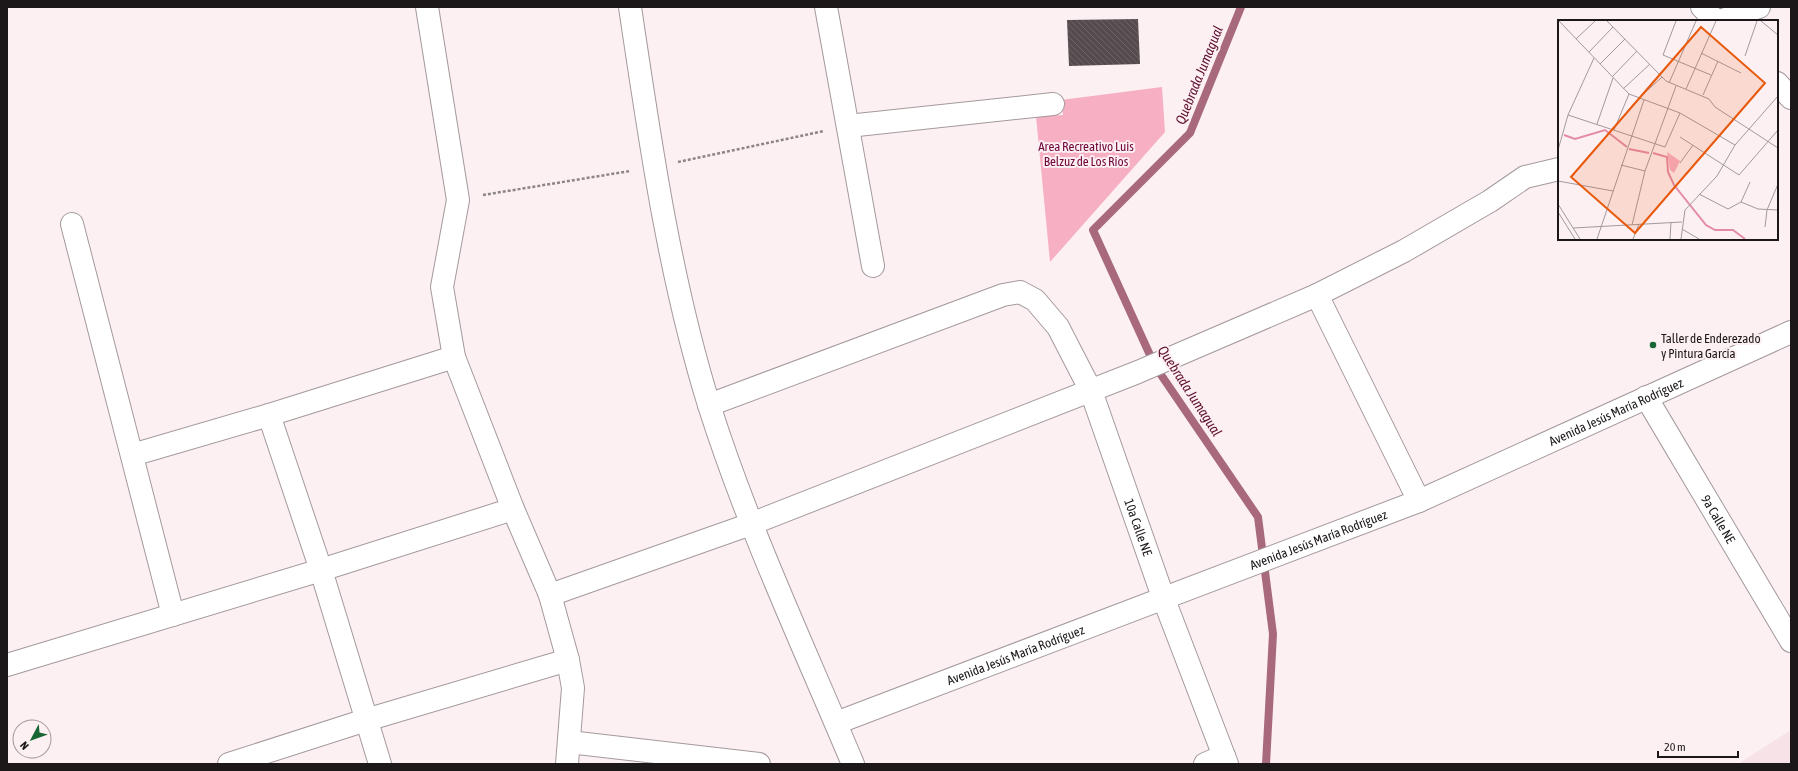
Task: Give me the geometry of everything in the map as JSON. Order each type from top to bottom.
[{"type":"street","points":[[427,7],[458,200],[442,287],[454,357],[513,509],[550,595],[568,660],[573,688],[567,764]]},
{"type":"street","points":[[630,7],[654,167],[674,273],[709,405],[751,524],[853,764]]},
{"type":"street","points":[[826,7],[873,266]]},
{"type":"street","points":[[1702,7],[1715,20]]},
{"type":"street","points":[[1723,20],[1759,7]]},
{"type":"street","points":[[1778,85],[1791,98]]},
{"type":"street","points":[[848,126],[1053,104]]},
{"type":"street","points":[[550,595],[751,524],[1138,372],[1317,295],[1404,251],[1490,201],[1525,177],[1558,168]]},
{"type":"street","points":[[72,224],[172,615]]},
{"type":"street","name":"10a Calle NE","points":[[709,405],[1003,295],[1020,292],[1035,300],[1058,327],[1091,391],[1219,761]]},
{"type":"street","points":[[1317,295],[1419,500]]},
{"type":"street","name":"Avenida Jesús María Rodríguez","points":[[836,723],[1419,500],[1791,332]]},
{"type":"street","points":[[132,455],[269,415],[454,357]]},
{"type":"street","name":"9a Calle NE","points":[[1646,397],[1791,642]]},
{"type":"street","points":[[269,415],[321,570],[380,764]]},
{"type":"street","points":[[7,665],[321,570],[513,509]]},
{"type":"street","points":[[229,764],[366,720],[568,660]]},
{"type":"street","points":[[569,742],[759,764]]},
{"type":"shaded area","points":[[1791,730],[1791,764],[1738,764]]},
{"type":"green space","name":"Area Recreativo Luis Belzuz de Los Ríos","points":[[1162,87],[1165,132],[1050,262],[1036,116],[1063,115],[1061,100]]},
{"type":"building","points":[[1138,19],[1140,64],[1069,66],[1067,20]]},
{"type":"waterway","name":"Quebrada Jumagual","points":[[1241,7],[1190,133],[1093,230],[1155,366],[1258,517],[1273,634],[1266,764]]},
{"type":"place","name":"Taller de Enderezado y Pintura García","points":[[1653,345]]}]
